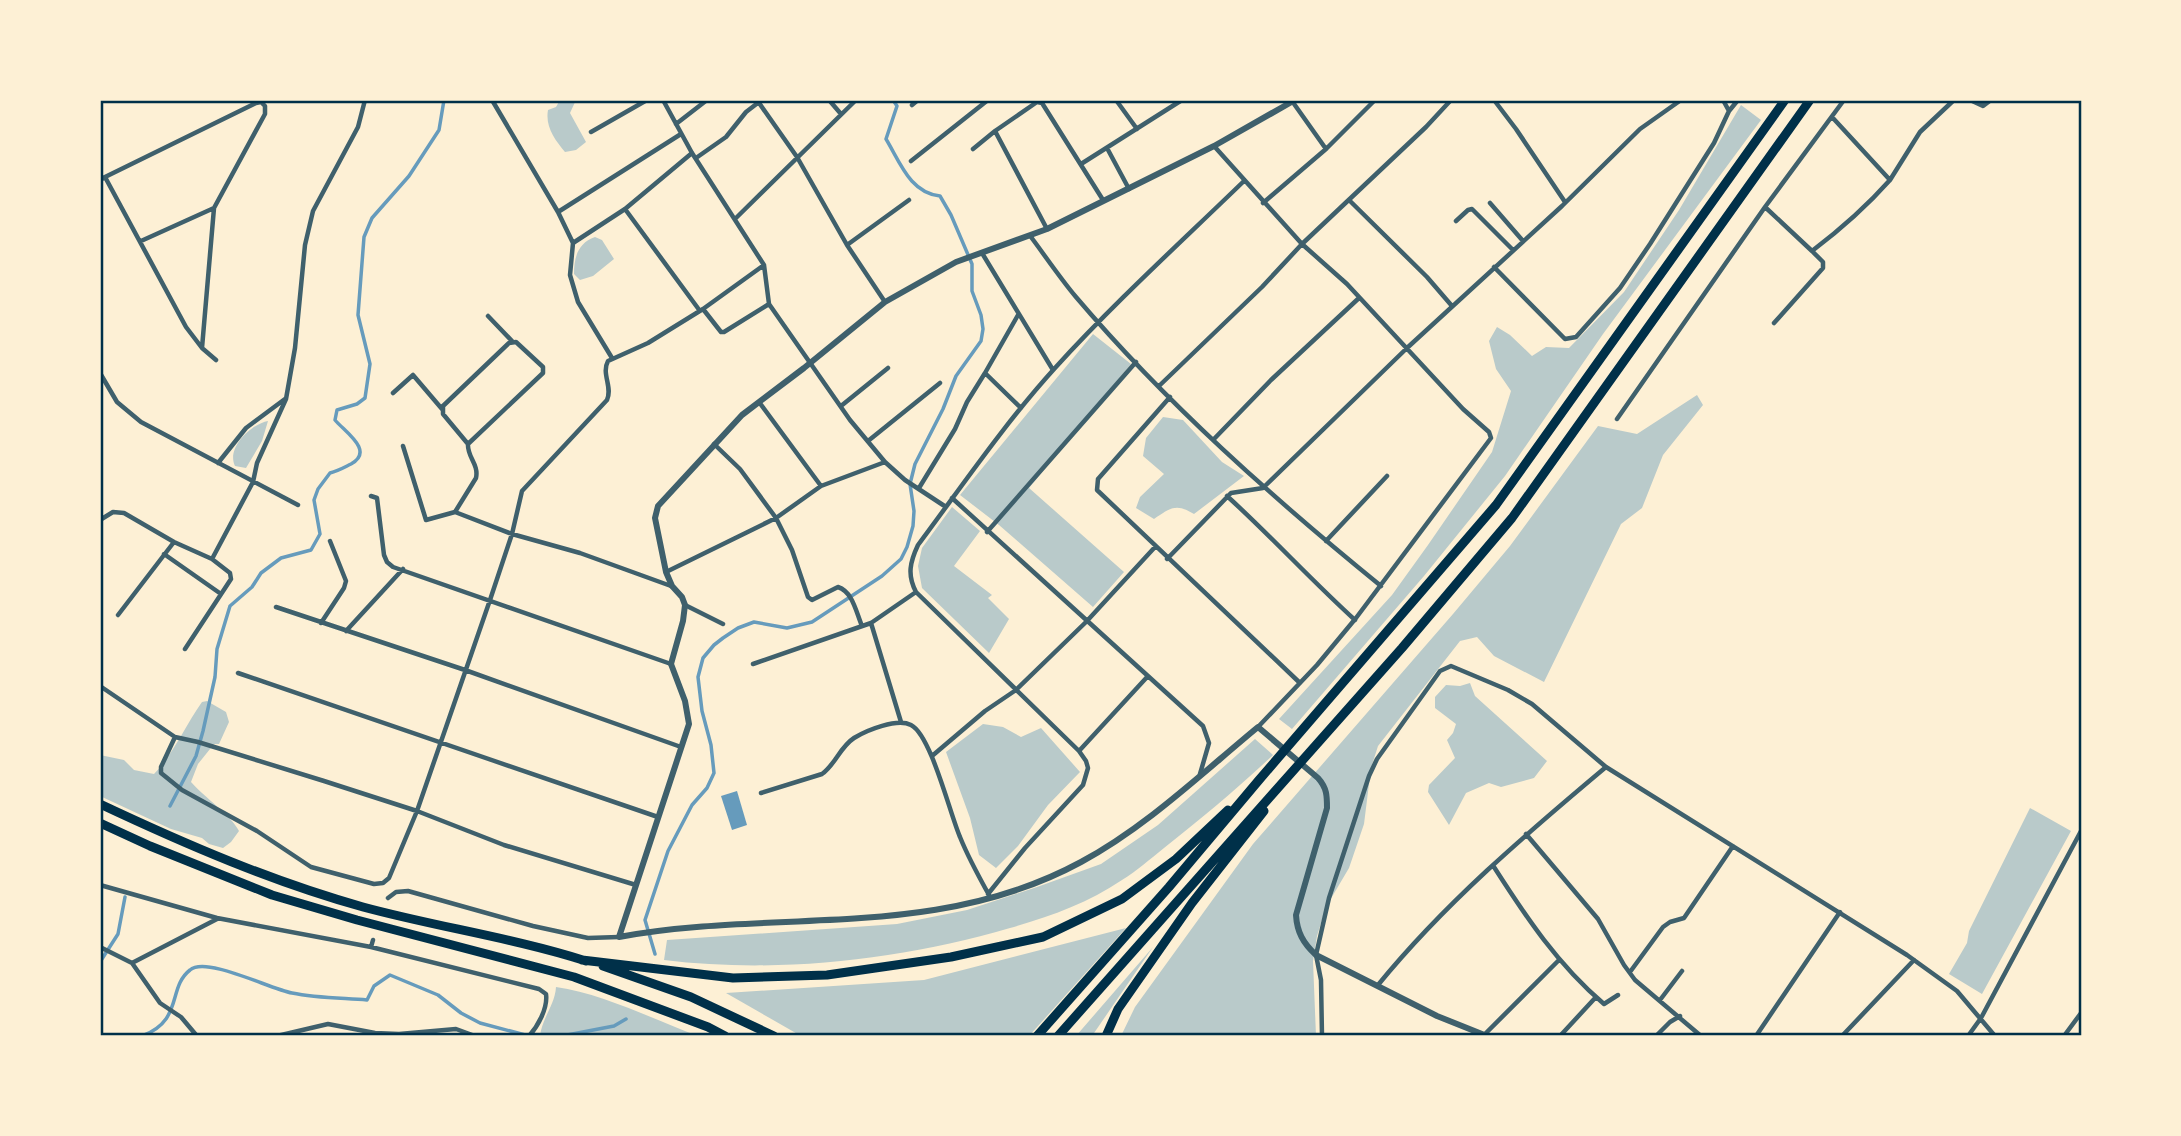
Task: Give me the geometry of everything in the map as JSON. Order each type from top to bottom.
[{"type":"highway","points":[[1037,1036],[1169,887],[1496,505],[1786,100]]},
{"type":"highway","points":[[1058,1036],[1315,746],[1512,518],[1810,100]]},
{"type":"highway","points":[[1106,1036],[1118,1009],[1192,902],[1315,746]]},
{"type":"highway","points":[[582,960],[733,978],[827,975],[951,957],[1043,937],[1122,899],[1166,867],[1259,780]]},
{"type":"highway","points":[[100,804],[156,831],[279,880],[362,906],[582,960],[691,997],[774,1036]]},
{"type":"highway","points":[[100,823],[272,895],[574,977],[725,1036]]},
{"type":"street","points":[[212,559],[253,482],[257,463],[286,398],[295,348],[305,245],[313,211],[358,127],[365,100]]},
{"type":"street","points":[[492,100],[558,212],[573,243],[570,275],[572,285],[578,302],[612,358]]},
{"type":"street","points":[[591,132],[647,100]]},
{"type":"street","points":[[663,100],[681,134],[764,265],[769,304],[841,406],[885,462],[905,480],[946,506]]},
{"type":"street","points":[[676,124],[707,100]]},
{"type":"street","points":[[829,100],[841,114]]},
{"type":"street","points":[[736,218],[856,100]]},
{"type":"street","points":[[912,105],[918,100]]},
{"type":"street","points":[[911,161],[988,100]]},
{"type":"street","points":[[1116,100],[1138,129]]},
{"type":"street","points":[[1081,164],[1181,100]]},
{"type":"street","points":[[1263,203],[1326,149],[1375,100]]},
{"type":"street","points":[[1158,386],[1451,100]]},
{"type":"street","points":[[1493,100],[1565,202]]},
{"type":"street","points":[[1167,559],[1227,496],[1236,491],[1264,488],[1407,348],[1640,129],[1681,100]]},
{"type":"street","points":[[1723,100],[1729,111]]},
{"type":"street","points":[[1494,267],[1562,336],[1569,340],[1576,337],[1620,288],[1707,154],[1729,111],[1738,100]]},
{"type":"street","points":[[1617,419],[1765,207],[1844,100]]},
{"type":"street","points":[[1812,251],[1868,205],[1890,180],[1920,132],[1954,100]]},
{"type":"street","points":[[1970,100],[1983,106],[1991,100]]},
{"type":"street","points":[[202,348],[214,208],[265,114],[262,101],[102,178],[141,241],[186,327],[202,348],[216,360]]},
{"type":"street","points":[[573,243],[625,209],[694,155],[726,137],[758,101],[797,158],[847,245],[885,302]]},
{"type":"street","points":[[973,149],[1039,101],[1102,200]]},
{"type":"street","points":[[723,624],[685,605],[672,586],[666,572],[655,512],[714,443],[742,415],[885,302],[968,258],[1031,237],[1129,189],[1294,101],[1326,149]]},
{"type":"street","points":[[1832,117],[1890,180]]},
{"type":"street","points":[[995,131],[1047,229]]},
{"type":"street","points":[[558,212],[681,134]]},
{"type":"street","points":[[388,898],[396,892],[408,891],[521,923],[588,938],[619,937],[658,930],[848,920],[922,913],[990,897],[1079,863],[1106,848],[1154,814],[1258,727],[1300,683],[1381,587],[1491,438],[1489,432],[1334,270],[1302,244],[1263,203],[1214,146]]},
{"type":"street","points":[[1107,148],[1129,189]]},
{"type":"street","points":[[990,897],[1025,848],[1083,785],[1088,768],[1079,751],[916,592],[909,571],[911,559],[946,506],[1053,370],[1098,322],[1244,181]]},
{"type":"street","points":[[847,245],[909,200]]},
{"type":"street","points":[[1349,200],[1427,278],[1451,306]]},
{"type":"street","points":[[1490,203],[1523,241]]},
{"type":"street","points":[[1765,207],[1823,262],[1823,268],[1774,323]]},
{"type":"street","points":[[141,241],[214,208]]},
{"type":"street","points":[[625,209],[701,310],[721,332],[769,304]]},
{"type":"street","points":[[1456,221],[1472,209],[1513,250]]},
{"type":"street","points":[[1031,237],[1074,295],[1158,386],[1264,488],[1381,587]]},
{"type":"street","points":[[982,253],[1053,370]]},
{"type":"street","points":[[175,737],[161,767],[162,773],[175,786],[257,831],[312,867],[374,884],[383,883],[393,874],[417,811],[491,600],[512,534],[522,491],[609,397],[605,370],[612,358],[648,343],[701,310],[764,265]]},
{"type":"street","points":[[1214,439],[1271,380],[1359,298]]},
{"type":"street","points":[[919,488],[1018,315]]},
{"type":"street","points":[[468,444],[544,370],[488,316]]},
{"type":"street","points":[[442,409],[512,341]]},
{"type":"street","points":[[987,532],[1136,362]]},
{"type":"street","points":[[841,406],[888,368]]},
{"type":"street","points":[[100,373],[117,402],[141,422],[298,505]]},
{"type":"street","points":[[985,373],[1021,408]]},
{"type":"street","points":[[393,393],[413,375],[468,444],[468,452],[478,471],[455,512]]},
{"type":"street","points":[[868,441],[940,383]]},
{"type":"street","points":[[1170,397],[1098,479],[1096,487],[1167,559],[1300,683]]},
{"type":"street","points":[[218,463],[246,428],[286,398]]},
{"type":"street","points":[[759,402],[821,486]]},
{"type":"street","points":[[714,443],[740,469],[776,518],[792,550],[808,597],[812,600],[819,598],[838,587],[848,591],[862,626]]},
{"type":"street","points":[[403,446],[425,519],[455,512],[512,534],[580,553],[672,586]]},
{"type":"street","points":[[666,572],[776,518],[821,486],[885,462]]},
{"type":"street","points":[[1326,541],[1387,476]]},
{"type":"street","points":[[371,496],[377,498],[385,559],[393,567],[671,664]]},
{"type":"street","points":[[1227,496],[1267,532],[1354,620]]},
{"type":"street","points":[[952,499],[1207,731],[1209,743],[1200,775]]},
{"type":"street","points":[[100,520],[113,512],[124,513],[174,542],[212,559],[231,575],[231,579],[185,649]]},
{"type":"street","points":[[321,623],[346,581],[330,541]]},
{"type":"street","points":[[118,615],[174,542]]},
{"type":"street","points":[[932,756],[985,711],[1016,690],[1086,622],[1155,547]]},
{"type":"street","points":[[164,554],[220,594]]},
{"type":"street","points":[[346,631],[403,569]]},
{"type":"street","points":[[753,664],[871,623],[916,592]]},
{"type":"street","points":[[619,937],[687,731],[688,717],[671,664],[685,605]]},
{"type":"street","points":[[276,607],[465,670],[681,747]]},
{"type":"street","points":[[871,623],[901,722]]},
{"type":"street","points":[[1322,1036],[1321,980],[1316,955],[1329,898],[1369,776],[1377,759],[1440,671],[1447,666],[1455,666],[1532,704],[1606,767],[1914,960],[1957,991],[1995,1036]]},
{"type":"street","points":[[238,673],[658,817]]},
{"type":"street","points":[[1079,751],[1149,676]]},
{"type":"street","points":[[100,686],[175,737],[200,742],[417,811],[504,845],[636,885]]},
{"type":"street","points":[[761,793],[822,774],[855,738],[901,722],[916,728],[932,756],[960,837],[990,897]]},
{"type":"street","points":[[1258,727],[1325,786],[1327,808],[1296,915],[1297,928],[1316,955],[1474,1034],[1486,1036],[1559,960]]},
{"type":"street","points":[[1378,985],[1420,934],[1526,834],[1606,767]]},
{"type":"street","points":[[1969,1036],[2081,831]]},
{"type":"street","points":[[1526,834],[1598,919],[1635,980],[1701,1036]]},
{"type":"street","points":[[1630,972],[1663,927],[1684,918],[1733,846]]},
{"type":"street","points":[[1494,867],[1535,930],[1559,960],[1596,997],[1607,1004],[1618,995]]},
{"type":"street","points":[[100,885],[218,918],[370,947],[538,989],[548,998],[535,1029],[529,1036]]},
{"type":"street","points":[[1756,1036],[1840,912]]},
{"type":"street","points":[[132,963],[218,918]]},
{"type":"street","points":[[370,947],[373,940]]},
{"type":"street","points":[[100,947],[132,963],[160,1003],[181,1017],[197,1036]]},
{"type":"street","points":[[1842,1036],[1914,960]]},
{"type":"street","points":[[1660,1000],[1682,971]]},
{"type":"street","points":[[1560,1036],[1596,997]]},
{"type":"street","points":[[2064,1036],[2081,1013]]},
{"type":"street","points":[[1656,1036],[1680,1016]]},
{"type":"street","points":[[277,1036],[328,1024],[374,1033],[399,1034],[456,1028],[475,1036]]},
{"type":"shaded area","points":[[560,100],[576,100],[570,113],[586,142],[576,150],[565,152],[549,128],[548,110],[556,107]]},
{"type":"shaded area","points":[[1741,105],[1761,120],[1603,334],[1505,476],[1424,576],[1292,729],[1279,719],[1392,595],[1492,452],[1511,391],[1496,369],[1489,341],[1497,327],[1510,335],[1532,356],[1546,347],[1569,348],[1624,292],[1679,210]]},
{"type":"shaded area","points":[[595,237],[602,240],[614,259],[593,276],[580,280],[574,274],[576,256],[585,243]]},
{"type":"shaded area","points":[[1093,334],[1131,364],[1029,488],[1124,572],[1093,607],[999,525],[960,495]]},
{"type":"shaded area","points":[[1697,395],[1703,405],[1663,455],[1642,508],[1621,524],[1544,682],[1494,656],[1477,637],[1460,641],[1378,746],[1371,768],[1364,824],[1349,868],[1326,907],[1317,936],[1313,961],[1316,1036],[1121,1036],[1135,1007],[1253,844],[1510,546],[1598,426],[1637,434]]},
{"type":"shaded area","points":[[1163,417],[1183,420],[1222,462],[1244,476],[1194,514],[1173,508],[1154,519],[1136,508],[1140,497],[1164,474],[1143,456],[1146,438]]},
{"type":"shaded area","points":[[268,421],[262,441],[246,468],[235,466],[234,452],[242,438],[254,427]]},
{"type":"shaded area","points":[[952,507],[980,531],[954,566],[992,595],[988,598],[1009,619],[989,653],[922,588],[918,566],[922,548]]},
{"type":"shaded area","points":[[1470,683],[1475,696],[1547,761],[1534,778],[1501,787],[1489,783],[1466,793],[1449,825],[1428,792],[1429,785],[1455,758],[1447,740],[1456,724],[1435,708],[1435,697],[1446,685],[1460,686]]},
{"type":"shaded area","points":[[207,701],[226,712],[229,722],[219,744],[214,744],[198,764],[191,782],[239,831],[223,848],[209,844],[202,838],[171,829],[100,796],[100,755],[124,760],[134,770],[154,774],[168,757],[202,702]]},
{"type":"shaded area","points":[[983,724],[1003,727],[1021,737],[1041,728],[1080,772],[1048,805],[1018,846],[996,868],[979,855],[970,818],[946,752]]},
{"type":"shaded area","points":[[1255,739],[1273,755],[1233,791],[1128,876],[1096,896],[1054,914],[968,939],[882,956],[751,965],[664,960],[667,940],[897,924],[967,910],[1101,864],[1158,825]]},
{"type":"shaded area","points":[[2030,808],[2071,831],[1982,994],[1949,974],[1967,943],[1969,931]]},
{"type":"shaded area","points":[[1126,928],[1029,1036],[801,1036],[726,993],[924,980]]},
{"type":"shaded area","points":[[1153,947],[1092,1036],[1076,1036]]},
{"type":"shaded area","points":[[556,987],[609,1001],[698,1036],[540,1036]]},
{"type":"water","points":[[737,791],[747,825],[732,830],[721,796]]},
{"type":"waterway","points":[[170,806],[196,756],[215,677],[217,649],[230,606],[252,587],[261,573],[281,558],[311,550],[320,534],[314,500],[318,489],[330,473],[358,459],[360,453],[356,442],[335,420],[337,410],[357,404],[365,398],[370,364],[358,315],[364,237],[372,218],[409,176],[439,130],[444,100]]},
{"type":"waterway","points":[[655,954],[645,920],[668,851],[692,805],[707,788],[714,773],[698,677],[703,658],[723,638],[754,622],[787,628],[812,622],[882,576],[901,559],[913,526],[910,484],[915,464],[943,409],[956,376],[981,341],[983,329],[972,291],[972,264],[951,215],[940,196],[930,194],[913,183],[886,139],[897,106],[893,100]]},
{"type":"waterway","points":[[100,962],[118,934],[125,897]]},
{"type":"waterway","points":[[142,1036],[164,1021],[170,1013],[183,977],[198,967],[224,970],[292,993],[367,1000],[374,986],[390,975],[438,995],[461,1013],[480,1023],[529,1036]]},
{"type":"waterway","points":[[562,1036],[614,1026],[626,1019]]}]
